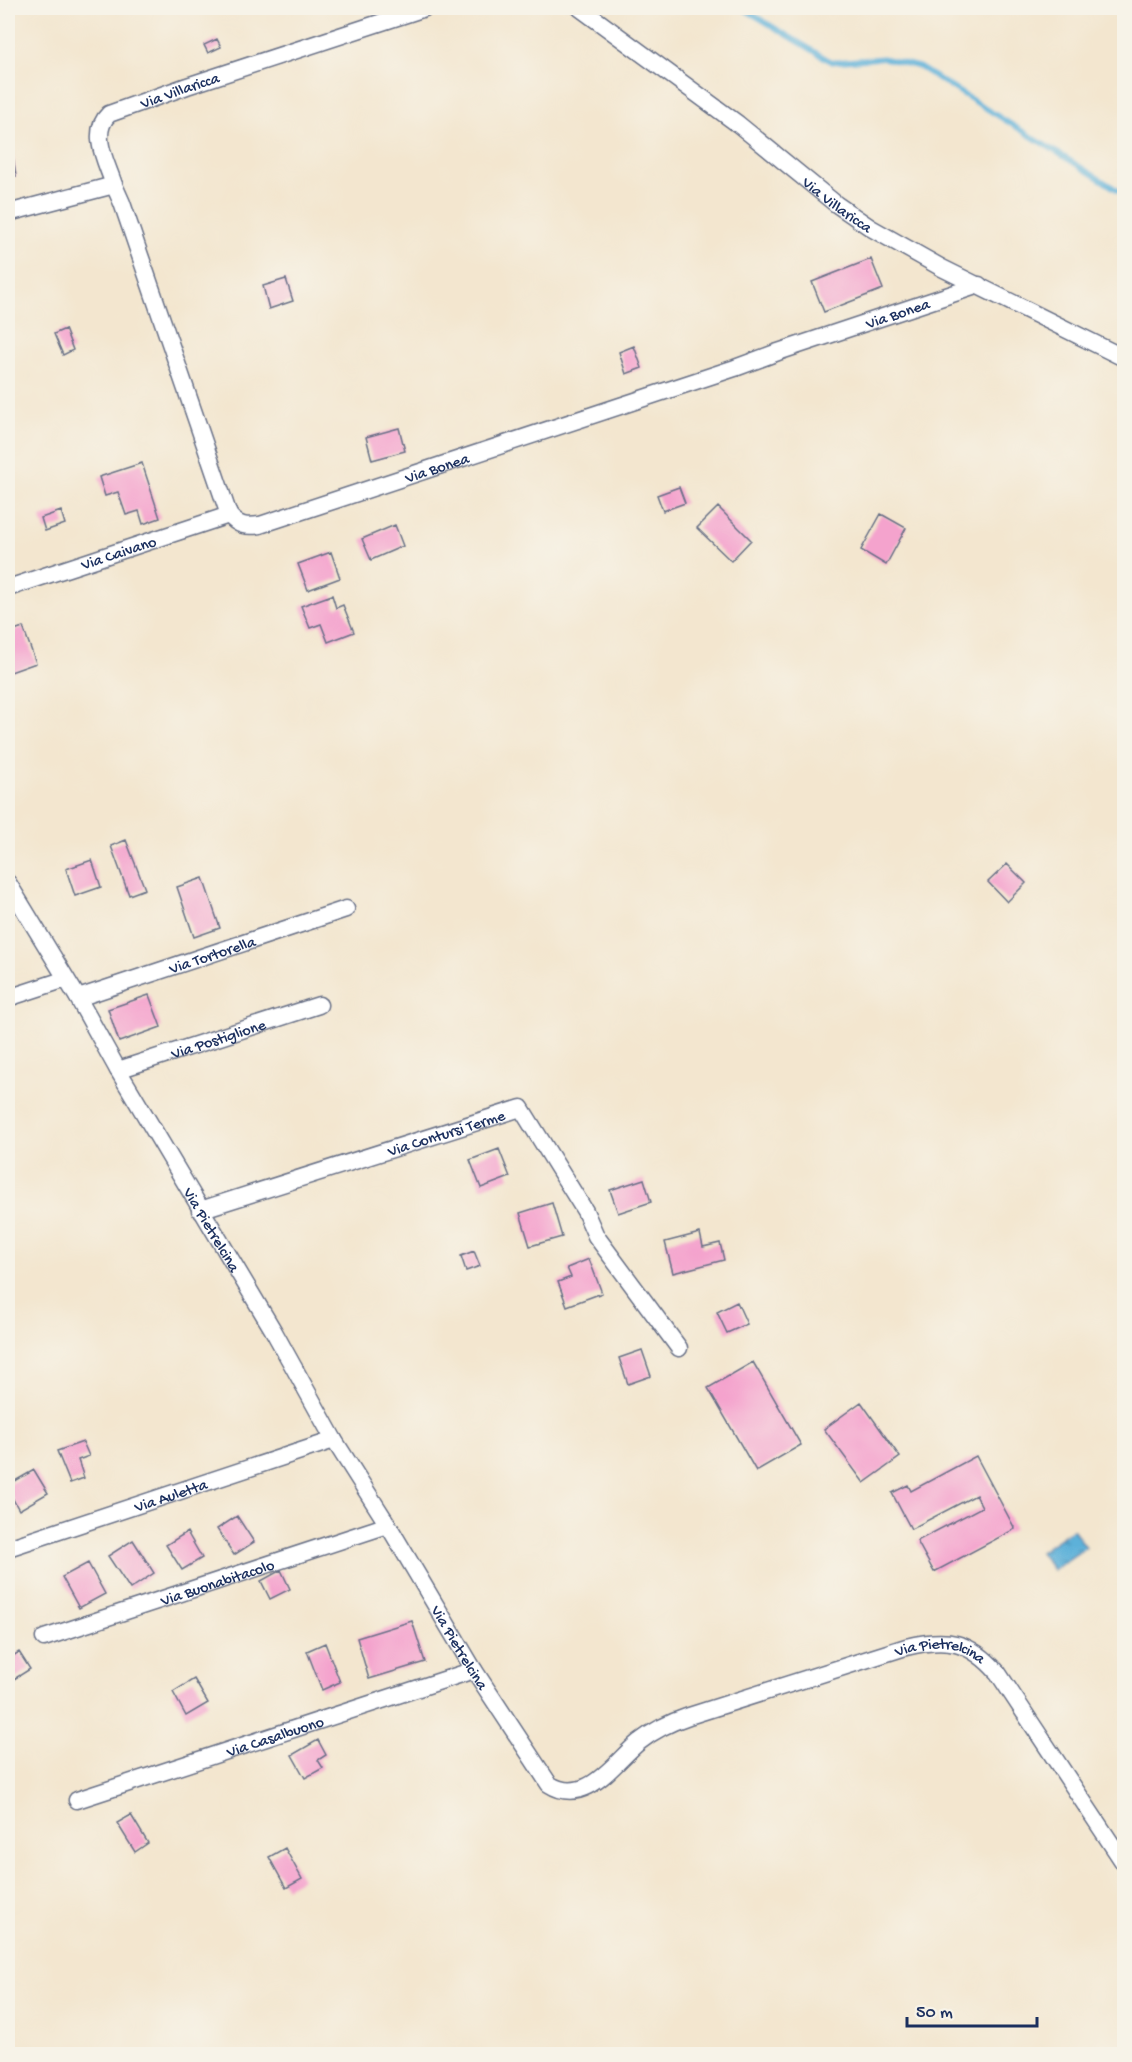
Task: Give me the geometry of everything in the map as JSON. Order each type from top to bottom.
[{"type":"street","name":"Via Villaricca","points":[[114,185],[102,150],[99,130],[103,120],[109,114],[425,8]]},
{"type":"street","name":"Via Villaricca","points":[[580,8],[746,130],[858,220],[932,263],[1125,358]]},
{"type":"street","points":[[8,213],[114,185],[229,515]]},
{"type":"street","name":"Via Bonea","points":[[229,515],[241,525],[260,525],[979,285]]},
{"type":"street","name":"Via Caivano","points":[[8,588],[229,515]]},
{"type":"street","name":"Via Pietrelcina","points":[[8,883],[273,1330],[334,1440],[388,1525],[474,1670],[549,1784],[558,1790],[570,1791],[586,1787],[595,1782],[639,1742],[682,1718],[906,1647],[942,1642],[961,1645],[981,1656],[998,1673],[1125,1863]]},
{"type":"street","name":"Via Tortorella","points":[[78,998],[346,909]]},
{"type":"street","points":[[8,998],[66,979]]},
{"type":"street","name":"Via Postiglione","points":[[118,1070],[318,1005]]},
{"type":"street","name":"Via Contursi Terme","points":[[200,1210],[521,1108],[585,1212],[596,1236],[679,1348]]},
{"type":"street","name":"Via Auletta","points":[[8,1548],[334,1440]]},
{"type":"street","name":"Via Buonabitacolo","points":[[44,1638],[388,1525]]},
{"type":"street","name":"Via Casalbuono","points":[[77,1800],[474,1670]]},
{"type":"water","points":[[1073,1529],[1086,1547],[1053,1570],[1040,1552]]},
{"type":"building","points":[[217,39],[221,47],[208,53],[204,45]]},
{"type":"building","points":[[8,137],[10,137],[16,176],[8,177]]},
{"type":"building","points":[[871,259],[883,289],[824,312],[812,282]]},
{"type":"building","points":[[286,279],[293,301],[269,309],[263,286]]},
{"type":"building","points":[[65,329],[73,350],[63,355],[54,334]]},
{"type":"building","points":[[634,346],[642,368],[626,374],[619,352]]},
{"type":"building","points":[[399,428],[405,451],[372,460],[366,437]]},
{"type":"building","points":[[142,463],[160,518],[143,524],[139,511],[126,515],[118,492],[105,496],[99,477]]},
{"type":"building","points":[[679,487],[685,503],[663,511],[657,495]]},
{"type":"building","points":[[718,507],[751,540],[731,561],[697,528]]},
{"type":"building","points":[[61,511],[65,524],[45,531],[41,518]]},
{"type":"building","points":[[881,514],[906,528],[886,565],[861,550]]},
{"type":"building","points":[[395,525],[403,546],[371,560],[362,539]]},
{"type":"building","points":[[331,552],[340,578],[308,590],[298,564]]},
{"type":"building","points":[[332,595],[336,608],[343,605],[354,632],[328,642],[321,624],[310,628],[301,606]]},
{"type":"building","points":[[23,627],[36,663],[8,673],[8,632]]},
{"type":"building","points":[[126,840],[145,889],[129,895],[111,846]]},
{"type":"building","points":[[92,860],[101,887],[75,896],[66,869]]},
{"type":"building","points":[[1007,864],[1026,883],[1007,902],[988,882]]},
{"type":"building","points":[[203,878],[220,928],[194,937],[177,887]]},
{"type":"building","points":[[149,995],[161,1027],[119,1042],[108,1009]]},
{"type":"building","points":[[499,1149],[510,1177],[481,1188],[470,1160]]},
{"type":"building","points":[[644,1179],[651,1202],[618,1213],[610,1190]]},
{"type":"building","points":[[552,1203],[562,1237],[530,1246],[520,1213]]},
{"type":"building","points":[[700,1233],[703,1247],[720,1243],[724,1260],[673,1273],[665,1242]]},
{"type":"building","points":[[474,1251],[480,1266],[466,1271],[461,1256]]},
{"type":"building","points":[[589,1259],[602,1293],[567,1306],[558,1282],[571,1277],[567,1268]]},
{"type":"building","points":[[737,1302],[747,1324],[727,1333],[717,1312]]},
{"type":"building","points":[[642,1350],[651,1376],[628,1384],[619,1358]]},
{"type":"building","points":[[753,1362],[801,1445],[756,1471],[708,1388]]},
{"type":"building","points":[[861,1402],[900,1457],[864,1483],[824,1429]]},
{"type":"building","points":[[83,1442],[89,1456],[78,1460],[84,1478],[70,1483],[57,1451]]},
{"type":"building","points":[[976,1456],[1015,1529],[934,1572],[917,1541],[982,1507],[976,1495],[911,1529],[892,1493],[908,1485],[911,1491]]},
{"type":"building","points":[[34,1470],[48,1493],[19,1510],[8,1490],[8,1485]]},
{"type":"building","points":[[237,1516],[254,1542],[234,1555],[217,1529]]},
{"type":"building","points":[[187,1532],[202,1558],[182,1570],[166,1545]]},
{"type":"building","points":[[133,1540],[154,1573],[130,1589],[108,1556]]},
{"type":"building","points":[[88,1563],[105,1594],[79,1608],[62,1577]]},
{"type":"building","points":[[281,1570],[290,1589],[270,1599],[261,1581]]},
{"type":"building","points":[[412,1621],[425,1662],[369,1679],[357,1638]]},
{"type":"building","points":[[325,1643],[340,1682],[322,1690],[307,1651]]},
{"type":"building","points":[[19,1652],[30,1669],[11,1681],[8,1676],[8,1659]]},
{"type":"building","points":[[194,1679],[208,1703],[186,1716],[173,1692]]},
{"type":"building","points":[[318,1740],[326,1755],[318,1760],[323,1768],[305,1778],[292,1755]]},
{"type":"building","points":[[131,1815],[148,1843],[135,1852],[117,1823]]},
{"type":"building","points":[[285,1848],[302,1879],[286,1888],[269,1857]]},
{"type":"waterway","points":[[742,8],[832,62],[883,58],[919,67],[1124,194]]}]
